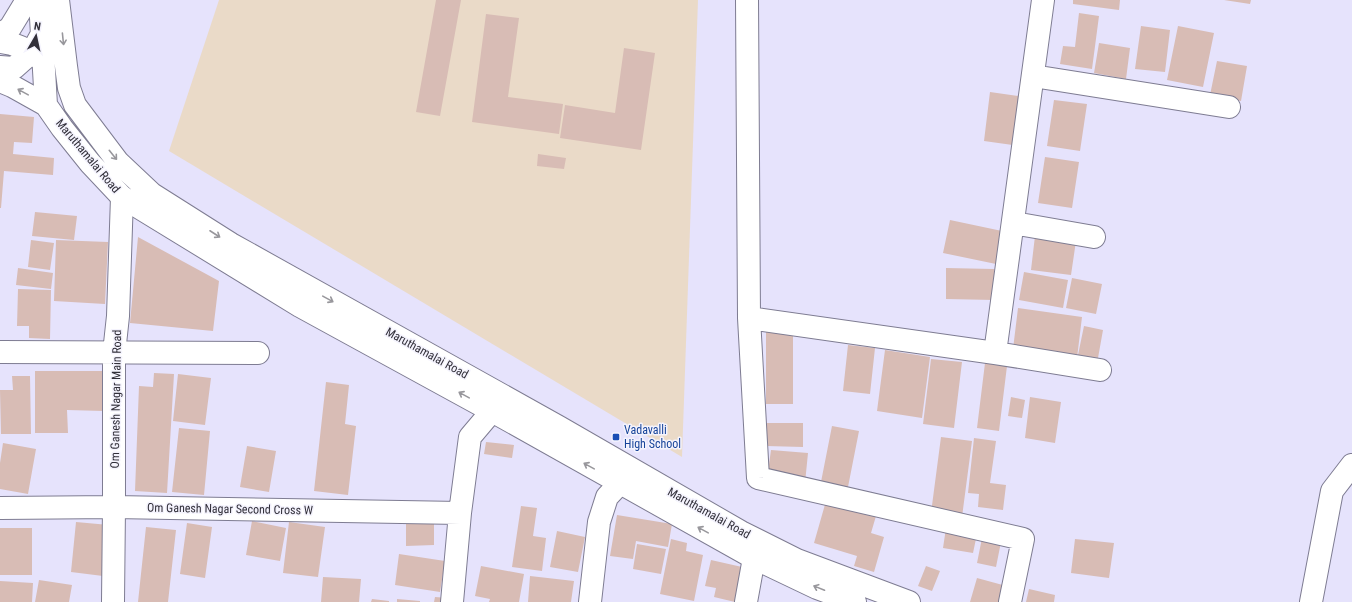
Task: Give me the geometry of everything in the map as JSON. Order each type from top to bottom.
[{"type":"street","points":[[0,34],[10,28],[27,0]]},
{"type":"street","points":[[40,0],[39,49],[46,105]]},
{"type":"street","points":[[0,67],[14,68],[39,49],[57,0]]},
{"type":"street","name":"Maruthamalai Road","points":[[57,0],[69,88],[75,105],[118,162],[152,194],[231,244],[501,405],[625,476],[754,558],[817,588],[855,602]]},
{"type":"street","points":[[747,0],[749,318],[758,478],[1024,539],[1010,602]]},
{"type":"street","points":[[995,353],[1043,0]]},
{"type":"street","points":[[0,42],[39,49],[54,66],[69,88]]},
{"type":"street","points":[[1033,76],[1229,107]]},
{"type":"street","points":[[0,81],[46,105]]},
{"type":"street","name":"Maruthamalai Road","points":[[46,105],[90,163],[122,197],[300,306],[501,405]]},
{"type":"street","name":"Om Ganesh Nagar Main Road","points":[[113,602],[114,353],[118,316],[122,197]]},
{"type":"street","points":[[1013,223],[1094,237]]},
{"type":"street","points":[[749,318],[995,353],[1100,370]]},
{"type":"street","points":[[0,352],[258,353]]},
{"type":"street","points":[[452,602],[460,513],[470,437],[501,405]]},
{"type":"street","points":[[1311,602],[1332,491],[1352,465]]},
{"type":"street","points":[[590,602],[598,522],[607,497],[625,476]]},
{"type":"street","name":"Maruthamalai Road","points":[[625,476],[797,560],[909,602]]},
{"type":"street","name":"Om Ganesh Nagar Second Cross W","points":[[0,508],[114,507],[460,513]]},
{"type":"street","points":[[746,602],[754,558]]},
{"type":"shaded area","points":[[219,0],[698,0],[682,457],[169,151]]},
{"type":"building","points":[[436,0],[461,0],[440,116],[416,112]]},
{"type":"building","points":[[1073,0],[1120,0],[1119,10],[1073,4]]},
{"type":"building","points":[[1224,0],[1251,0],[1250,4]]},
{"type":"building","points":[[1079,13],[1099,16],[1092,69],[1060,64],[1063,46],[1075,47]]},
{"type":"building","points":[[486,14],[519,18],[508,97],[563,104],[559,134],[472,122]]},
{"type":"building","points":[[1141,26],[1170,30],[1165,72],[1135,69]]},
{"type":"building","points":[[1178,26],[1214,33],[1203,87],[1167,80]]},
{"type":"building","points":[[1099,43],[1130,48],[1126,79],[1094,73]]},
{"type":"building","points":[[624,48],[655,53],[641,150],[560,138],[565,105],[615,113]]},
{"type":"building","points":[[1217,61],[1247,66],[1241,101],[1210,95]]},
{"type":"building","points":[[990,92],[1026,97],[1020,146],[984,141]]},
{"type":"building","points":[[1054,100],[1087,104],[1080,151],[1047,146]]},
{"type":"building","points":[[0,114],[34,117],[32,143],[14,142],[13,154],[54,158],[53,175],[4,171],[1,208],[0,208]]},
{"type":"building","points":[[538,154],[566,158],[564,169],[537,166]]},
{"type":"building","points":[[1045,157],[1079,162],[1072,208],[1038,203]]},
{"type":"building","points":[[35,212],[77,216],[74,240],[32,236]]},
{"type":"building","points":[[950,220],[1002,231],[996,264],[943,253]]},
{"type":"building","points":[[1035,236],[1076,241],[1071,275],[1031,270]]},
{"type":"building","points":[[138,237],[219,281],[213,331],[130,323]]},
{"type":"building","points":[[31,240],[54,243],[50,270],[28,267]]},
{"type":"building","points":[[56,240],[108,242],[105,304],[54,301]]},
{"type":"building","points":[[18,268],[53,273],[51,289],[16,285]]},
{"type":"building","points":[[946,268],[994,269],[994,300],[946,299]]},
{"type":"building","points":[[1024,272],[1068,280],[1063,308],[1019,300]]},
{"type":"building","points":[[1072,278],[1102,284],[1096,314],[1066,308]]},
{"type":"building","points":[[18,289],[51,290],[50,339],[29,338],[29,326],[17,326]]},
{"type":"building","points":[[1018,308],[1082,317],[1077,358],[1013,349]]},
{"type":"building","points":[[1084,326],[1103,330],[1098,358],[1078,355]]},
{"type":"building","points":[[766,331],[793,331],[793,404],[766,404]]},
{"type":"building","points":[[848,345],[875,348],[870,394],[843,391]]},
{"type":"building","points":[[885,350],[930,357],[922,418],[877,411]]},
{"type":"building","points":[[931,359],[962,362],[954,428],[923,424]]},
{"type":"building","points":[[985,363],[1007,366],[999,431],[977,428]]},
{"type":"building","points":[[35,371],[103,371],[104,411],[67,410],[68,433],[35,433]]},
{"type":"building","points":[[154,373],[174,374],[167,493],[135,491],[139,386],[153,387]]},
{"type":"building","points":[[178,374],[211,378],[205,425],[173,421]]},
{"type":"building","points":[[12,376],[30,376],[31,434],[1,434],[0,390],[13,390]]},
{"type":"building","points":[[326,382],[349,385],[345,424],[356,426],[348,495],[314,491]]},
{"type":"building","points":[[1011,397],[1025,400],[1022,418],[1008,416]]},
{"type":"building","points":[[1030,397],[1061,402],[1055,443],[1025,438]]},
{"type":"building","points":[[767,423],[803,423],[803,447],[766,446]]},
{"type":"building","points":[[832,426],[859,431],[847,492],[820,487]]},
{"type":"building","points":[[179,428],[210,431],[204,495],[172,492]]},
{"type":"building","points":[[941,437],[972,441],[962,517],[931,513]]},
{"type":"building","points":[[974,438],[996,441],[990,483],[1006,485],[1003,510],[978,507],[979,494],[968,493]]},
{"type":"building","points":[[486,442],[514,445],[512,458],[484,454]]},
{"type":"building","points":[[3,443],[36,449],[28,494],[0,489],[0,463]]},
{"type":"building","points":[[247,446],[276,451],[269,492],[240,487]]},
{"type":"building","points":[[771,450],[808,453],[805,483],[767,479]]},
{"type":"building","points":[[826,501],[876,516],[871,533],[884,537],[874,572],[854,566],[857,556],[814,543]]},
{"type":"building","points":[[521,506],[537,508],[533,536],[546,538],[542,571],[512,567]]},
{"type":"building","points":[[617,515],[672,524],[668,547],[636,541],[633,559],[610,556]]},
{"type":"building","points":[[252,521],[286,528],[280,561],[246,555]]},
{"type":"building","points":[[406,521],[434,521],[434,545],[406,546]]},
{"type":"building","points":[[76,522],[109,525],[103,576],[71,572]]},
{"type":"building","points":[[289,522],[325,527],[318,577],[283,573]]},
{"type":"building","points":[[187,523],[212,527],[205,578],[180,574]]},
{"type":"building","points":[[146,527],[176,530],[168,602],[138,602]]},
{"type":"building","points":[[0,528],[32,528],[32,575],[0,575]]},
{"type":"building","points":[[946,528],[977,534],[973,553],[943,548]]},
{"type":"building","points":[[557,531],[585,537],[578,572],[550,567]]},
{"type":"building","points":[[982,538],[1001,542],[996,567],[977,563]]},
{"type":"building","points":[[671,539],[687,543],[686,551],[703,555],[694,601],[660,594]]},
{"type":"building","points":[[1075,539],[1114,543],[1109,578],[1071,573]]},
{"type":"building","points":[[637,544],[666,549],[661,574],[633,569]]},
{"type":"building","points":[[399,554],[445,561],[440,592],[395,585]]},
{"type":"building","points":[[711,560],[742,567],[735,602],[714,597],[716,588],[705,586]]},
{"type":"building","points":[[481,566],[524,574],[519,602],[489,602],[490,599],[475,596]]},
{"type":"building","points":[[926,566],[940,571],[932,591],[918,586]]},
{"type":"building","points":[[530,576],[574,581],[571,602],[528,602]]},
{"type":"building","points":[[323,577],[361,579],[359,602],[321,602]]},
{"type":"building","points":[[977,578],[1010,587],[1005,602],[970,602]]},
{"type":"building","points":[[39,580],[72,585],[69,602],[35,602]]},
{"type":"building","points":[[0,581],[33,583],[32,602],[0,602]]},
{"type":"building","points":[[1029,589],[1055,595],[1054,602],[1026,602]]},
{"type":"building","points":[[435,597],[448,598],[448,602],[434,602]]},
{"type":"building","points":[[372,599],[389,601],[389,602],[371,602]]},
{"type":"building","points":[[397,599],[420,601],[420,602],[397,602]]},
{"type":"place","name":"Vadavalli High School","points":[[616,437]]}]
